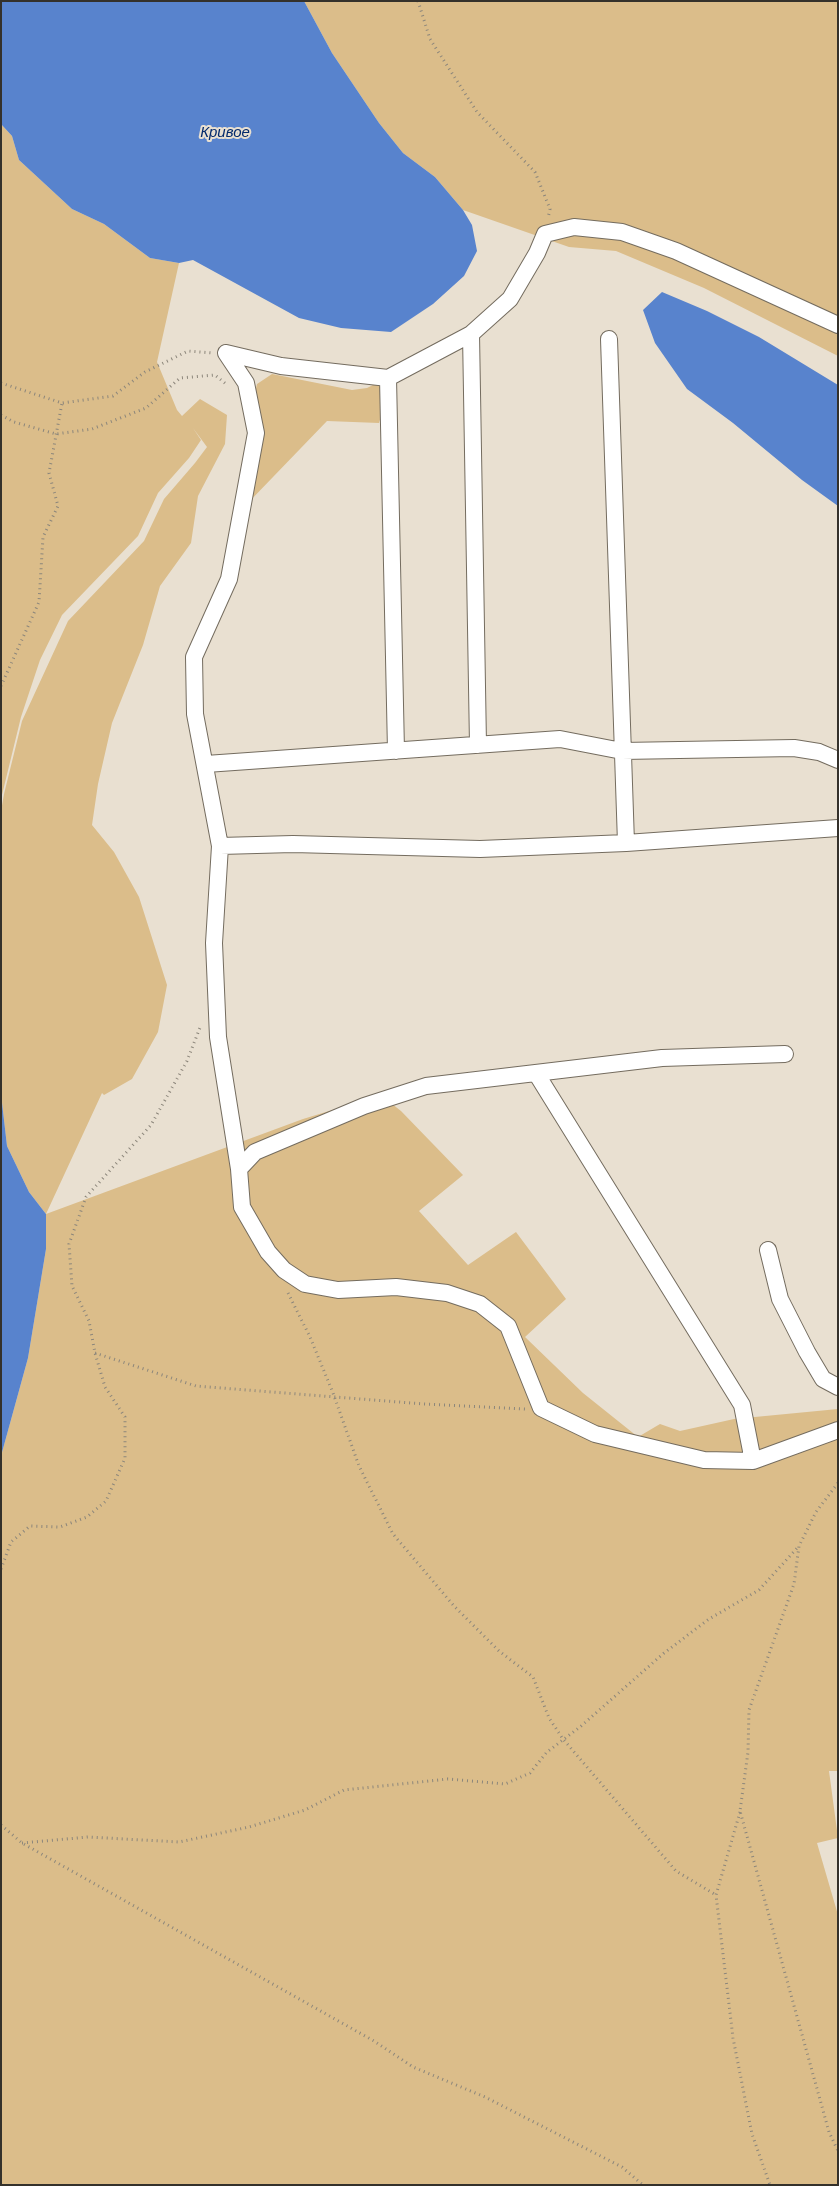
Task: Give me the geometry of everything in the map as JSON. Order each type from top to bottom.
[{"type":"lane","points":[[226,353],[281,366],[388,378],[471,334],[510,299],[537,253],[545,234],[574,227],[622,232],[676,252],[838,325]]},
{"type":"lane","points":[[471,334],[478,745]]},
{"type":"lane","points":[[609,339],[626,844]]},
{"type":"lane","points":[[226,353],[246,383],[256,433],[229,579],[194,657],[195,714],[206,764],[220,846],[214,943],[218,1037],[239,1169],[242,1208],[268,1252],[284,1270],[305,1284],[338,1290],[396,1287],[447,1293],[480,1304],[508,1326],[541,1408],[595,1434],[704,1460],[753,1461],[838,1430]]},
{"type":"lane","points":[[388,378],[396,750]]},
{"type":"lane","points":[[206,764],[560,739],[622,751],[794,748],[819,752],[838,760]]},
{"type":"lane","points":[[220,846],[293,844],[480,849],[626,844],[838,828]]},
{"type":"lane","points":[[239,1169],[255,1152],[364,1106],[426,1086],[662,1058],[785,1054]]},
{"type":"lane","points":[[536,1073],[742,1405],[753,1461]]},
{"type":"lane","points":[[768,1250],[780,1299],[806,1352],[823,1379],[838,1387]]},
{"type":"path","points":[[418,1],[430,38],[478,112],[535,172],[550,209],[545,234]]},
{"type":"path","points":[[1,384],[62,403],[113,396],[145,372],[188,351],[226,353]]},
{"type":"path","points":[[1,415],[14,422],[56,434],[92,429],[146,408],[180,378],[215,375],[229,387]]},
{"type":"path","points":[[1,686],[39,602],[43,537],[58,506],[49,474],[62,403]]},
{"type":"path","points":[[1,1569],[11,1542],[30,1526],[60,1527],[87,1517],[106,1501],[125,1458],[125,1417],[105,1387],[95,1353],[89,1321],[72,1286],[69,1244],[86,1197],[152,1124],[187,1062],[203,1020]]},
{"type":"path","points":[[284,1286],[310,1337],[335,1397],[358,1466],[393,1534],[454,1606],[499,1651],[533,1677],[549,1718],[563,1739],[676,1870],[716,1895]]},
{"type":"path","points":[[95,1353],[196,1386],[424,1404],[524,1409],[541,1408]]},
{"type":"path","points":[[22,1843],[88,1837],[179,1842],[249,1828],[296,1813],[344,1790],[448,1779],[505,1784],[530,1773],[547,1752],[664,1653],[709,1619],[758,1590],[799,1546],[816,1512],[838,1483]]},
{"type":"path","points":[[770,2185],[752,2134],[732,2038],[716,1895],[740,1811],[748,1752],[750,1710],[794,1584],[799,1546]]},
{"type":"path","points":[[740,1811],[829,2132],[838,2151]]},
{"type":"path","points":[[1,1825],[22,1843],[374,2041],[413,2068],[485,2097],[622,2167],[643,2185]]},
{"type":"shaded area","points":[[304,1],[838,1],[838,356],[704,288],[616,251],[569,247],[463,210],[435,177],[403,153],[379,123],[332,53]]},
{"type":"shaded area","points":[[1,124],[12,136],[19,160],[72,209],[104,224],[150,258],[179,263],[157,362],[177,410],[182,416],[200,399],[227,415],[225,444],[198,496],[191,543],[160,586],[143,645],[112,723],[98,784],[92,825],[114,852],[139,897],[167,985],[158,1032],[132,1079],[104,1095],[102,1093],[46,1214],[29,1192],[7,1146],[1,1094],[1,811],[4,794],[22,721],[68,621],[144,541],[164,499],[207,447],[193,428],[201,440],[189,458],[158,493],[138,536],[62,615],[40,660],[21,717],[1,799]]},
{"type":"shaded area","points":[[272,374],[352,390],[367,388],[387,378],[390,386],[379,423],[327,421],[246,505],[254,397],[257,384]]},
{"type":"shaded area","points":[[385,1094],[387,1100],[401,1111],[463,1175],[419,1211],[468,1265],[516,1232],[566,1299],[525,1337],[583,1393],[638,1437],[660,1424],[680,1431],[734,1419],[838,1409],[838,1771],[829,1771],[838,1838],[817,1843],[838,1915],[838,2185],[1,2185],[1,1456],[28,1358],[46,1249],[46,1214],[303,1119]]},
{"type":"water","name":"Кривое","points":[[1,1],[304,1],[332,53],[379,123],[403,153],[435,177],[463,210],[472,225],[477,251],[464,276],[433,304],[391,332],[341,328],[299,318],[193,260],[179,263],[150,258],[104,224],[72,209],[19,160],[12,136],[1,124]]},
{"type":"water","points":[[662,292],[707,311],[759,337],[838,385],[838,506],[687,389],[655,343],[643,310]]},
{"type":"water","points":[[1,1094],[7,1146],[29,1192],[46,1214],[46,1249],[28,1358],[1,1456]]}]
